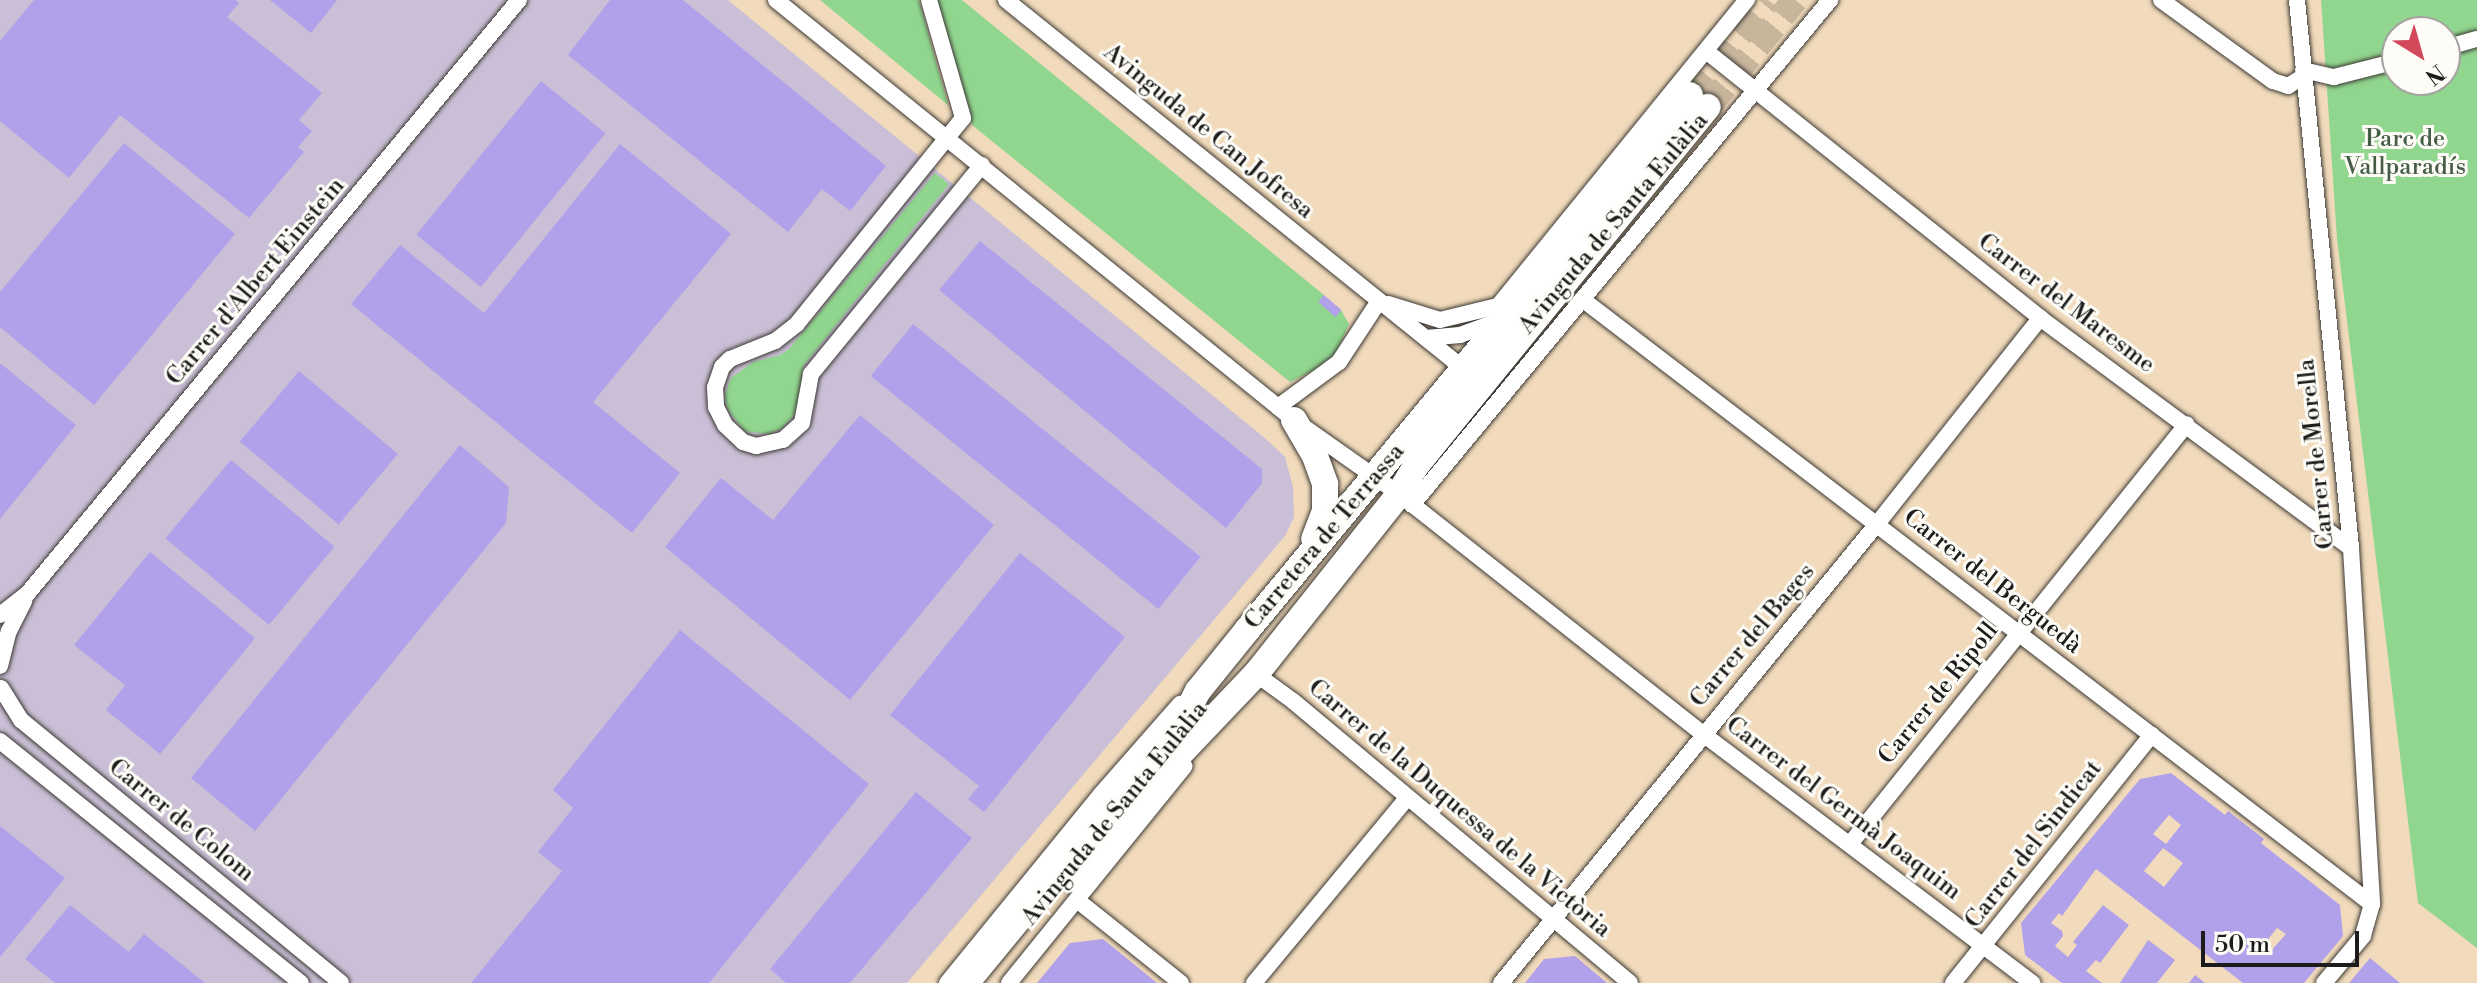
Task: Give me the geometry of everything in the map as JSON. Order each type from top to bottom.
[{"type":"main road","name":"Carretera de Terrassa","points":[[966,983],[1185,716],[1198,691],[1372,478],[1699,101],[1406,499],[1256,674],[1176,758],[987,983]]},
{"type":"main road","points":[[1286,414],[1315,456],[1325,484],[1325,511],[1302,564]]},
{"type":"street","name":"Carrer d'Albert Einstein","points":[[0,615],[28,593],[519,0]]},
{"type":"street","points":[[776,0],[1286,414],[1309,427],[1372,478],[1406,499]]},
{"type":"street","points":[[929,0],[963,118],[797,324],[775,341],[730,359],[722,367],[715,387],[716,407],[725,425],[743,442],[756,446],[783,440],[802,423],[811,374],[982,165]]},
{"type":"street","name":"Avinguda de Can Jofresa","points":[[1006,0],[1426,338],[1454,361],[1461,373]]},
{"type":"street","name":"Avinguda de Santa Eulàlia","points":[[1379,301],[1440,320],[1498,306],[1747,0]]},
{"type":"street","name":"Avinguda de Santa Eulàlia","points":[[1424,472],[1582,299],[1830,0]]},
{"type":"street","points":[[2161,0],[2307,102]]},
{"type":"street","name":"Carrer de Morella","points":[[2297,0],[2351,548],[2372,904]]},
{"type":"street","points":[[1706,51],[1757,90]]},
{"type":"street","points":[[2288,86],[2303,73],[2334,77],[2381,65]]},
{"type":"street","name":"Carrer del Maresme","points":[[1757,90],[2040,318],[2351,548]]},
{"type":"street","name":"Carrer del Berguedà","points":[[1582,299],[2372,904]]},
{"type":"street","points":[[1286,414],[1339,362],[1379,301]]},
{"type":"street","points":[[1426,338],[1460,335],[1512,314]]},
{"type":"street","name":"Carrer del Bages","points":[[1501,983],[1877,524],[2040,318]]},
{"type":"street","points":[[1424,472],[1422,443],[1459,391],[1461,373]]},
{"type":"street","name":"Carrer de Ripoll","points":[[1850,844],[2187,424]]},
{"type":"street","name":"Carrer del Germà Joaquim","points":[[1406,499],[1703,734],[2032,983]]},
{"type":"street","name":"Carrer d'Albert Einstein","points":[[0,666],[9,631],[28,593]]},
{"type":"street","name":"Avinguda de Santa Eulàlia","points":[[1009,983],[1256,674]]},
{"type":"street","name":"Carrer de la Duquessa de la Victòria","points":[[1256,674],[1630,983]]},
{"type":"street","points":[[0,676],[0,690]]},
{"type":"street","name":"Carrer de Colom","points":[[0,690],[14,713],[31,729],[341,983]]},
{"type":"street","name":"Avinguda de Santa Eulàlia","points":[[947,983],[1166,719],[1198,691]]},
{"type":"street","name":"Carrer del Sindicat","points":[[1953,983],[2152,735]]},
{"type":"street","name":"Carrer de Colom","points":[[0,741],[301,983]]},
{"type":"street","points":[[1254,983],[1408,797]]},
{"type":"street","points":[[1077,900],[1181,983]]},
{"type":"street","points":[[2324,983],[2363,936],[2372,904]]},
{"type":"shaded area","points":[[0,0],[728,0],[1266,439],[1285,457],[1293,487],[1294,517],[1285,536],[907,983],[0,983]]},
{"type":"green space","points":[[820,0],[919,0],[948,105]]},
{"type":"green space","points":[[935,0],[962,0],[1324,295],[1335,316],[1341,310],[1349,324],[1337,351],[1324,365],[1290,382],[972,125]]},
{"type":"green space","name":"Parc de Vallparadís","points":[[2321,0],[2477,0],[2477,948],[2418,903],[2337,239]]},
{"type":"green space","points":[[935,173],[949,184],[804,365],[797,412],[783,428],[769,434],[744,431],[727,408],[725,395],[731,378],[753,362],[780,355],[789,349]]},
{"type":"building","points":[[34,0],[235,0],[239,3],[227,17],[322,93],[299,120],[312,131],[298,147],[304,152],[249,218],[120,115],[69,178],[0,121],[0,41]]},
{"type":"building","points":[[270,0],[337,0],[311,33]]},
{"type":"building","points":[[610,0],[683,0],[886,166],[850,211],[822,189],[788,232],[568,55]]},
{"type":"building","points":[[541,81],[606,133],[481,287],[416,235]]},
{"type":"building","points":[[124,143],[235,234],[94,405],[0,327],[0,292]]},
{"type":"building","points":[[620,144],[731,234],[593,402],[680,473],[632,533],[351,304],[400,245],[484,313]]},
{"type":"building","points":[[980,241],[1262,469],[1262,483],[1226,528],[939,290]]},
{"type":"building","points":[[1324,295],[1341,310],[1335,317],[1318,302]]},
{"type":"building","points":[[913,324],[1201,557],[1158,609],[871,376]]},
{"type":"building","points":[[0,363],[76,425],[0,519]]},
{"type":"building","points":[[299,371],[398,454],[339,524],[240,441]]},
{"type":"building","points":[[860,415],[994,525],[850,700],[665,547],[721,478],[773,520]]},
{"type":"building","points":[[460,445],[509,487],[506,523],[255,831],[191,778]]},
{"type":"building","points":[[231,460],[334,547],[269,625],[165,538]]},
{"type":"building","points":[[150,552],[255,638],[160,754],[106,710],[125,685],[74,645]]},
{"type":"building","points":[[1020,553],[1125,637],[984,812],[968,799],[979,786],[890,715]]},
{"type":"building","points":[[680,630],[869,784],[709,983],[471,983],[562,871],[538,852],[573,808],[553,790]]},
{"type":"building","points":[[2171,773],[2225,815],[2228,811],[2264,839],[2261,843],[2340,905],[2343,936],[2304,983],[2243,983],[2096,869],[2062,916],[2059,913],[2051,923],[2062,931],[2063,936],[2055,946],[2068,957],[2077,945],[2073,942],[2103,905],[2129,925],[2100,963],[2096,960],[2086,971],[2102,983],[2062,983],[2025,955],[2021,923],[2140,779]],"holes":[[[2169,815],[2181,825],[2166,844],[2153,834]],[[2163,848],[2183,863],[2164,887],[2144,871]],[[2277,928],[2286,934],[2269,953],[2262,947]]]},
{"type":"building","points":[[916,792],[972,838],[850,983],[786,983],[770,969]]},
{"type":"building","points":[[0,826],[65,878],[0,957]]},
{"type":"building","points":[[70,905],[129,952],[144,934],[205,983],[55,983],[25,959]]},
{"type":"building","points":[[1103,939],[1157,983],[1037,983],[1070,943]]},
{"type":"building","points":[[2148,940],[2175,960],[2157,983],[2120,983]]},
{"type":"building","points":[[1575,956],[1607,983],[1525,983],[1544,959]]},
{"type":"building","points":[[2370,958],[2400,983],[2349,983]]},
{"type":"building","points":[[2195,975],[2205,983],[2189,983]]},
{"type":"tunnel","points":[[1690,95],[1768,0]]},
{"type":"tunnel","points":[[1708,107],[1795,0]]}]
